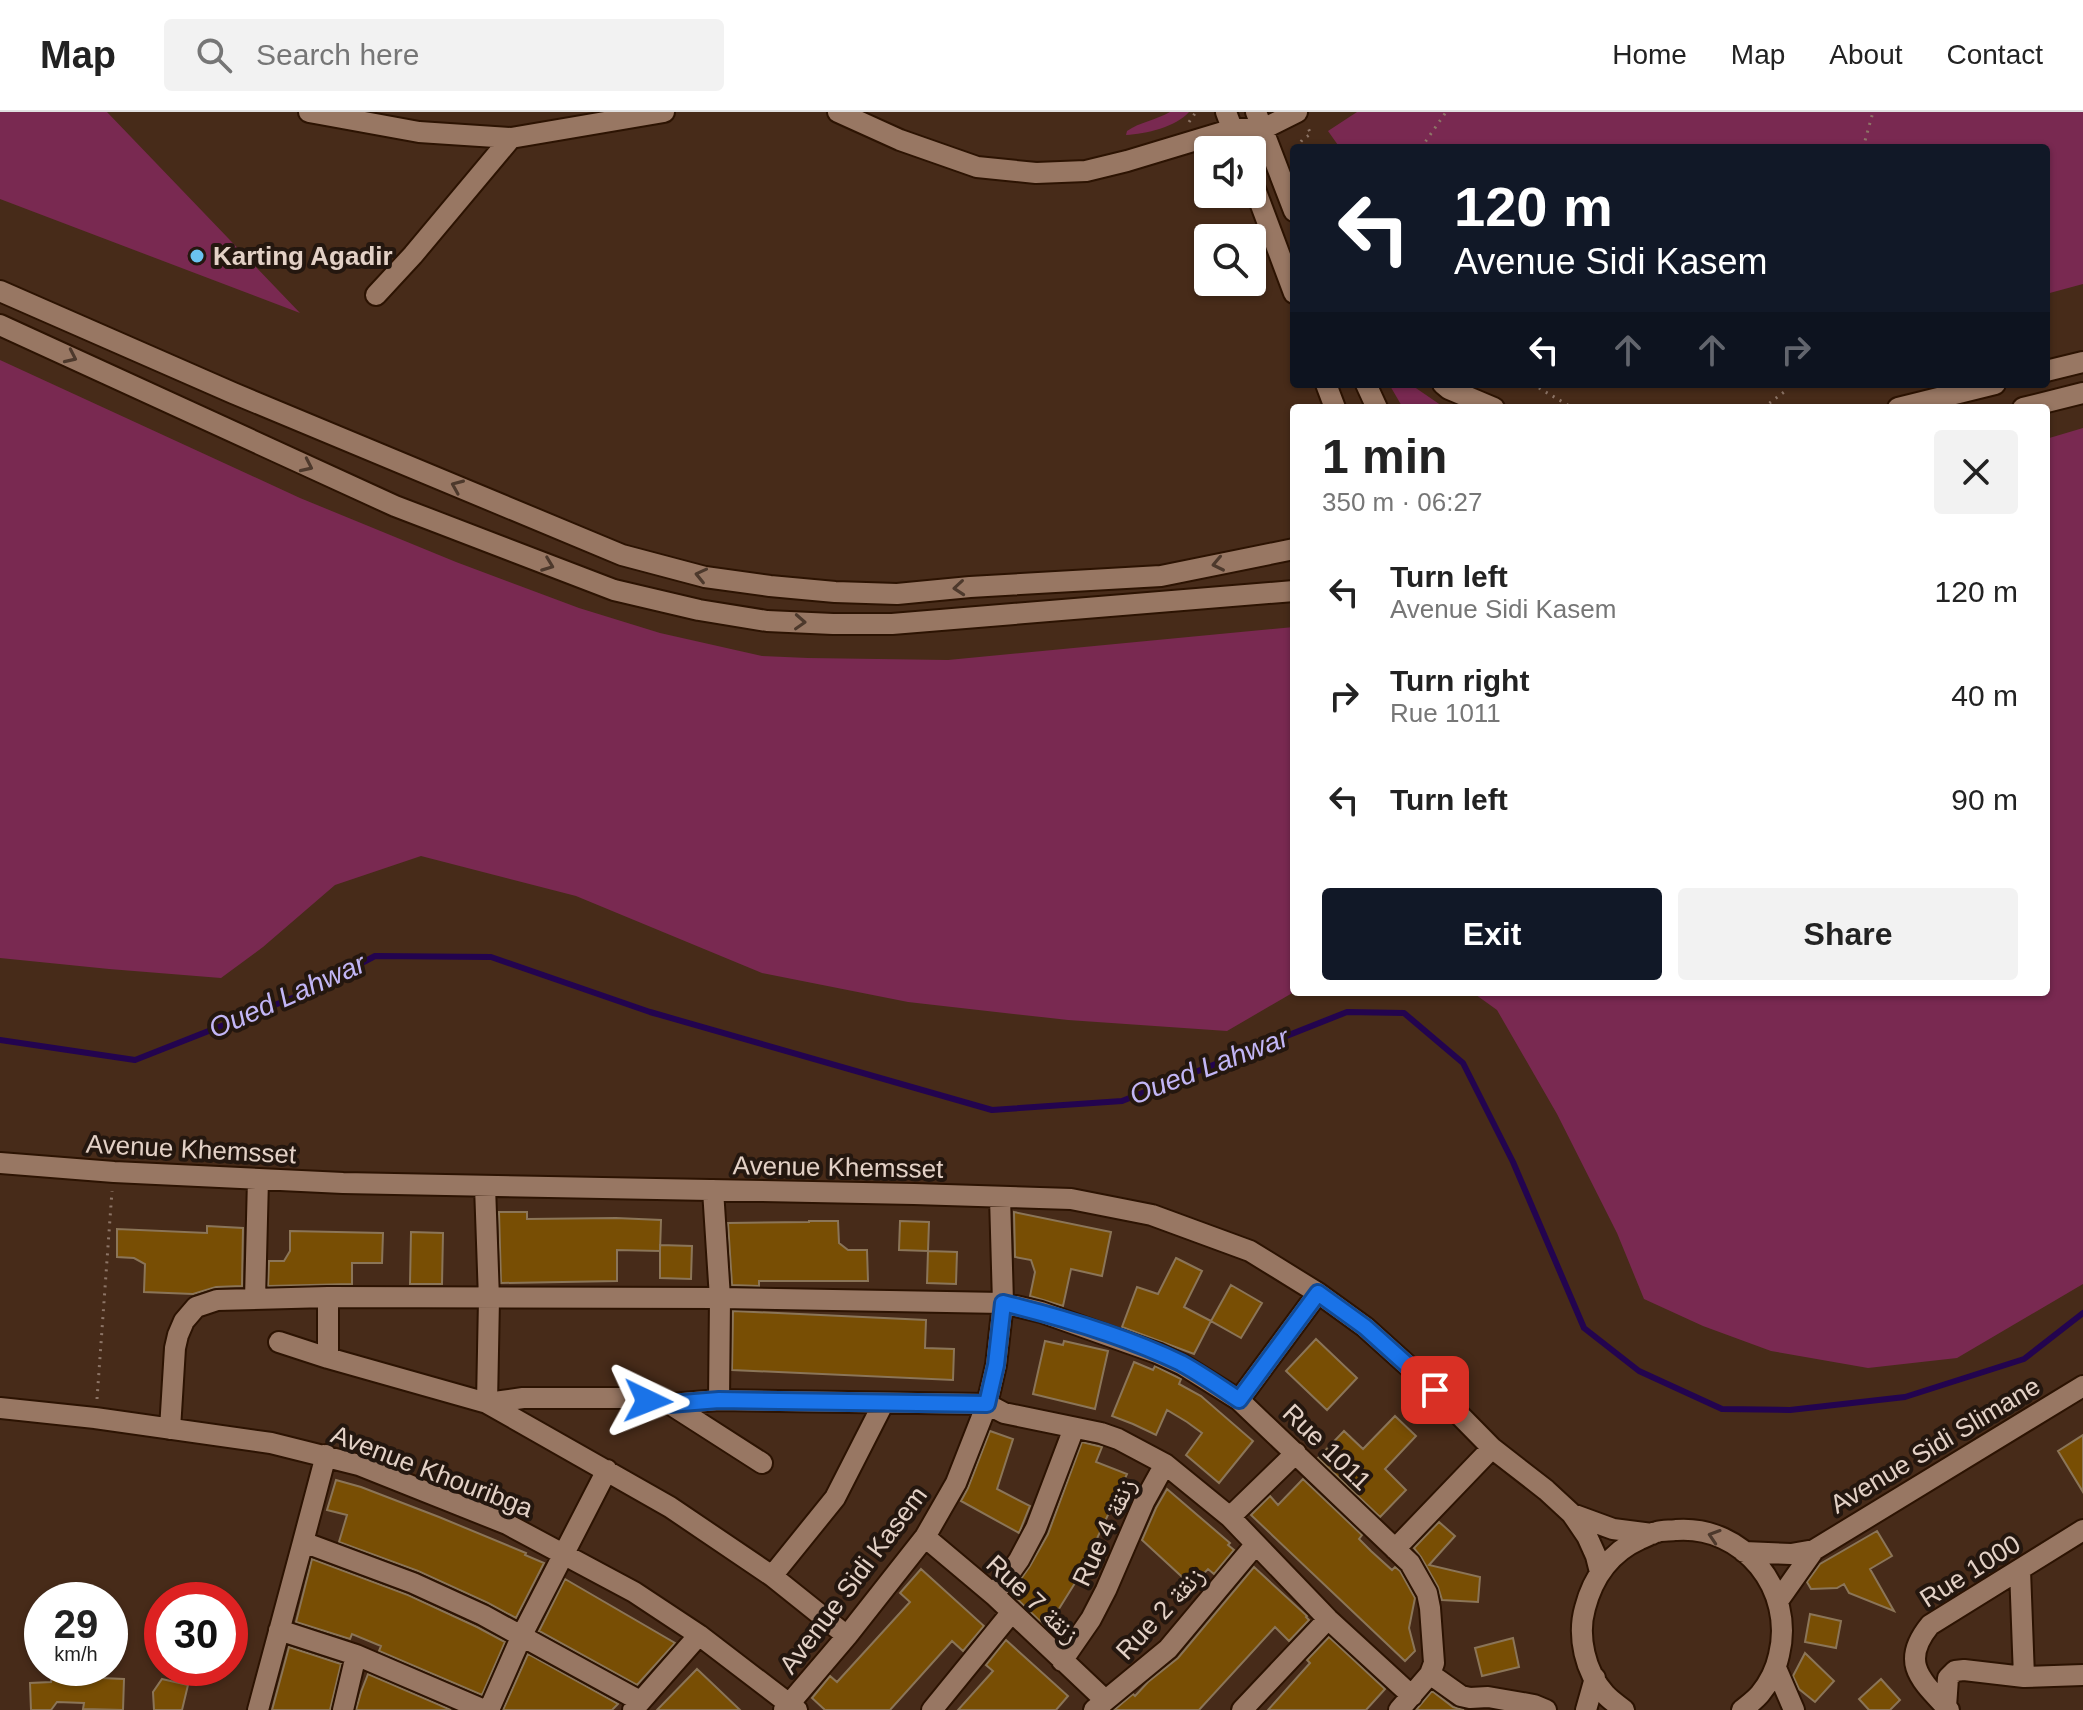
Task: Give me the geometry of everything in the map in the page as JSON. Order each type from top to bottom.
[{"type":"street","points":[[309,112],[419,132],[511,138],[664,112]]},
{"type":"street","points":[[838,112],[900,140],[977,167],[1036,173],[1086,171],[1114,165],[1229,121],[1260,120],[1297,112]]},
{"type":"street","points":[[1260,120],[1290,200]]},
{"type":"street","points":[[376,295],[511,138]]},
{"type":"street","points":[[1262,208],[1290,282]]},
{"type":"street","points":[[0,291],[233,393],[622,555],[705,577],[835,592],[897,594],[1161,576],[1290,550]]},
{"type":"street","points":[[0,325],[395,506],[614,590],[699,610],[767,621],[892,624],[1290,591]]},
{"type":"street","points":[[2050,370],[2083,362]]},
{"type":"street","points":[[1448,388],[1485,404]]},
{"type":"street","points":[[1914,404],[1979,388]]},
{"type":"street","points":[[2039,404],[2083,393]]},
{"type":"street","name":"Avenue Khemsset","points":[[0,1163],[258,1179],[1071,1199],[1152,1215],[1250,1251],[1318,1293],[1365,1327],[1435,1390],[1492,1448],[1572,1514],[1587,1536],[1600,1572]]},
{"type":"street","points":[[255,1299],[258,1179]]},
{"type":"street","points":[[485,1186],[489,1299],[487,1403]]},
{"type":"street","points":[[713,1190],[720,1298],[719,1400]]},
{"type":"street","name":"Avenue Sidi Kasem","points":[[791,1708],[925,1537],[956,1483],[987,1404],[996,1365],[1003,1303],[1000,1197]]},
{"type":"street","points":[[1239,1400],[1318,1293]]},
{"type":"street","points":[[328,1297],[328,1358]]},
{"type":"street","name":"Rue 1011","points":[[170,1429],[178,1335],[184,1321],[196,1307],[217,1300],[328,1297],[720,1298],[1003,1303],[1041,1312],[1157,1353],[1183,1365],[1239,1400],[1410,1563],[1427,1593],[1434,1648],[1430,1674]]},
{"type":"street","points":[[279,1342],[487,1403],[670,1507],[772,1576],[847,1636]]},
{"type":"street","name":"Avenue Sidi Slimane","points":[[1744,1552],[1791,1554],[1814,1550],[2083,1386]]},
{"type":"street","points":[[487,1403],[523,1398],[626,1398],[670,1404],[719,1400],[987,1404],[1004,1413],[1101,1433],[1165,1464],[1230,1517],[1405,1703],[1430,1674],[1461,1696],[1488,1697],[1546,1710]]},
{"type":"street","points":[[670,1404],[762,1463]]},
{"type":"street","points":[[772,1576],[835,1498],[883,1404]]},
{"type":"street","name":"Avenue Khouribga","points":[[0,1408],[271,1443],[359,1465],[507,1524],[634,1592],[699,1635],[791,1708]]},
{"type":"street","points":[[994,1595],[1019,1560],[1036,1528],[1074,1428]]},
{"type":"street","points":[[1395,1549],[1492,1448]]},
{"type":"street","points":[[1230,1517],[1296,1453]]},
{"type":"street","points":[[258,1710],[326,1455]]},
{"type":"street","name":"Rue 4 زنقة","points":[[1062,1661],[1091,1619],[1144,1502],[1165,1464]]},
{"type":"street","points":[[279,1630],[356,1655],[486,1710],[607,1470]]},
{"type":"street","name":"Avenue Khemsset","points":[[1572,1514],[1613,1529],[1652,1534]]},
{"type":"street","points":[[1622,1710],[1604,1693],[1590,1670],[1583,1644],[1582,1617],[1589,1591],[1600,1572],[1627,1545],[1657,1532],[1690,1529],[1723,1537],[1751,1556],[1771,1582],[1781,1610],[1783,1640],[1776,1668],[1761,1694],[1743,1710]]},
{"type":"street","name":"Rue 1000","points":[[1947,1708],[1914,1668],[1919,1638],[1930,1625],[2083,1530]]},
{"type":"street","name":"Rue 7 زنقة","points":[[925,1537],[994,1595],[1062,1661],[1098,1707]]},
{"type":"street","points":[[303,1542],[413,1583],[483,1615],[522,1635],[636,1706],[699,1635]]},
{"type":"street","name":"Rue 2 زنقة","points":[[1098,1707],[1175,1643],[1256,1544]]},
{"type":"street","name":"Avenue Sidi Slimane","points":[[1778,1601],[1814,1550]]},
{"type":"street","points":[[2020,1570],[2024,1677]]},
{"type":"street","points":[[932,1710],[1011,1613]]},
{"type":"street","points":[[1242,1710],[1328,1619]]},
{"type":"street","points":[[343,1710],[356,1655]]},
{"type":"street","points":[[1776,1668],[1794,1710]]},
{"type":"street","points":[[1947,1708],[1948,1678],[1955,1671],[2024,1677],[2083,1675]]},
{"type":"street","points":[[1586,1710],[1595,1678]]},
{"type":"path","points":[[1424,144],[1446,112]]},
{"type":"path","points":[[1864,144],[1873,112]]},
{"type":"path","points":[[1539,388],[1566,404]]},
{"type":"path","points":[[1768,404],[1786,388]]},
{"type":"path","points":[[95,1418],[114,1172]]},
{"type":"shaded area","name":"Karting Agadir","points":[[0,112],[107,112],[300,313],[0,199]]},
{"type":"shaded area","points":[[1170,112],[1189,112],[1160,129],[1126,135],[1132,128]]},
{"type":"shaded area","points":[[1357,112],[2083,112],[2083,284],[2050,293],[2050,144],[1337,144],[1328,131]]},
{"type":"shaded area","points":[[0,360],[300,498],[456,562],[579,608],[660,633],[762,656],[948,660],[1290,627],[1290,994],[1227,1031],[1068,1020],[908,1002],[762,973],[576,896],[421,856],[335,885],[263,947],[221,978],[0,958]]},
{"type":"shaded area","points":[[1391,388],[1416,388],[1439,404],[1401,404]]},
{"type":"shaded area","points":[[2083,428],[2083,1284],[1957,1358],[1868,1368],[1771,1351],[1703,1326],[1644,1299],[1617,1233],[1557,1114],[1497,1010],[1478,996],[2050,996],[2050,438]]},
{"type":"building","points":[[499,1212],[527,1212],[527,1219],[661,1220],[660,1251],[617,1250],[617,1281],[501,1283]]},
{"type":"building","points":[[1014,1212],[1111,1232],[1102,1276],[1071,1269],[1063,1306],[1030,1296],[1035,1272],[1031,1260],[1015,1257]]},
{"type":"building","points":[[838,1221],[839,1243],[848,1250],[867,1250],[868,1281],[759,1281],[759,1286],[732,1285],[728,1223]]},
{"type":"building","points":[[900,1221],[929,1222],[928,1251],[899,1250]]},
{"type":"building","points":[[207,1226],[243,1228],[242,1286],[216,1287],[193,1294],[144,1292],[145,1264],[134,1258],[117,1257],[117,1229],[207,1233]]},
{"type":"building","points":[[290,1231],[383,1233],[382,1263],[352,1263],[352,1284],[268,1286],[269,1261],[284,1261],[290,1251]]},
{"type":"building","points":[[411,1232],[443,1233],[442,1284],[410,1284]]},
{"type":"building","points":[[660,1245],[692,1246],[691,1279],[660,1278]]},
{"type":"building","points":[[928,1251],[957,1252],[956,1284],[927,1283]]},
{"type":"building","points":[[1176,1258],[1202,1271],[1184,1307],[1211,1321],[1194,1354],[1122,1327],[1137,1287],[1158,1294]]},
{"type":"building","points":[[1231,1285],[1262,1303],[1241,1338],[1211,1321]]},
{"type":"building","points":[[733,1311],[926,1320],[925,1348],[954,1349],[953,1380],[732,1370]]},
{"type":"building","points":[[1316,1339],[1357,1378],[1327,1410],[1286,1371]]},
{"type":"building","points":[[1045,1341],[1063,1345],[1064,1341],[1108,1351],[1095,1409],[1033,1394]]},
{"type":"building","points":[[1134,1362],[1153,1370],[1155,1366],[1181,1379],[1179,1384],[1201,1396],[1253,1441],[1219,1483],[1186,1455],[1202,1433],[1187,1422],[1167,1410],[1156,1435],[1112,1416]]},
{"type":"building","points":[[1395,1416],[1416,1436],[1385,1469],[1406,1490],[1380,1517],[1318,1458],[1344,1431],[1363,1449]]},
{"type":"building","points":[[990,1431],[1013,1439],[997,1489],[1030,1506],[1019,1533],[961,1501]]},
{"type":"building","points":[[2083,1435],[2083,1492],[2058,1451]]},
{"type":"building","points":[[1082,1442],[1102,1447],[1096,1462],[1127,1474],[1080,1575],[1047,1628],[1011,1593],[1048,1534]]},
{"type":"building","points":[[1303,1479],[1362,1535],[1359,1539],[1371,1551],[1392,1570],[1395,1567],[1400,1571],[1415,1598],[1409,1628],[1415,1651],[1405,1661],[1251,1515],[1270,1496],[1278,1505]]},
{"type":"building","points":[[336,1480],[439,1517],[544,1563],[516,1618],[418,1571],[339,1542],[347,1515],[327,1510]]},
{"type":"building","points":[[1167,1489],[1230,1543],[1228,1545],[1234,1550],[1214,1574],[1208,1569],[1192,1586],[1142,1540]]},
{"type":"building","points":[[1439,1522],[1455,1536],[1429,1565],[1480,1577],[1478,1602],[1442,1600],[1438,1587],[1414,1548]]},
{"type":"building","points":[[1877,1531],[1892,1556],[1870,1569],[1894,1611],[1849,1593],[1844,1584],[1837,1588],[1811,1589],[1807,1582],[1820,1564]]},
{"type":"building","points":[[312,1559],[408,1595],[505,1642],[482,1695],[379,1651],[381,1646],[352,1634],[350,1639],[296,1622]]},
{"type":"building","points":[[1254,1567],[1309,1620],[1289,1641],[1275,1627],[1199,1710],[1114,1710],[1178,1658]]},
{"type":"building","points":[[921,1569],[984,1626],[963,1651],[952,1641],[890,1710],[825,1710],[812,1698],[830,1676],[837,1682],[910,1602],[900,1593]]},
{"type":"building","points":[[565,1579],[675,1643],[637,1685],[539,1631]]},
{"type":"building","points":[[1810,1614],[1841,1621],[1836,1648],[1805,1642]]},
{"type":"building","points":[[1329,1637],[1385,1689],[1366,1710],[1268,1710],[1310,1663],[1307,1660]]},
{"type":"building","points":[[1513,1638],[1519,1667],[1482,1676],[1475,1648]]},
{"type":"building","points":[[1006,1640],[1068,1696],[1056,1710],[958,1710],[993,1671],[986,1665]]},
{"type":"building","points":[[289,1647],[341,1664],[330,1710],[272,1710]]},
{"type":"building","points":[[1805,1653],[1834,1681],[1815,1702],[1799,1689],[1793,1676]]},
{"type":"building","points":[[528,1654],[618,1704],[612,1710],[503,1710]]},
{"type":"building","points":[[697,1669],[717,1688],[740,1710],[657,1710]]},
{"type":"building","points":[[368,1674],[451,1710],[356,1710]]},
{"type":"building","points":[[1881,1679],[1900,1700],[1890,1710],[1869,1710],[1859,1699]]},
{"type":"building","points":[[30,1686],[124,1686],[123,1710],[83,1709],[84,1703],[57,1702],[51,1710],[31,1710]]},
{"type":"building","points":[[157,1686],[188,1686],[182,1710],[154,1710],[153,1692]]},
{"type":"building","points":[[1432,1691],[1453,1707],[1464,1710],[1416,1710]]},
{"type":"waterway","name":"Oued Lahwar","points":[[0,1040],[135,1060],[305,993],[375,956],[491,957],[650,1012],[992,1110],[1122,1101],[1347,1012],[1404,1013],[1463,1063],[1513,1162],[1584,1328],[1639,1371],[1722,1409],[1790,1410],[1905,1397],[2024,1359],[2083,1313]]},
{"type":"place","name":"Karting Agadir","points":[[197,256]]},
{"type":"route","points":[[648,1401],[670,1404],[719,1400],[987,1404],[996,1365],[1003,1303],[1041,1312],[1157,1353],[1183,1365],[1239,1400],[1318,1293],[1365,1327],[1435,1390]]}]
